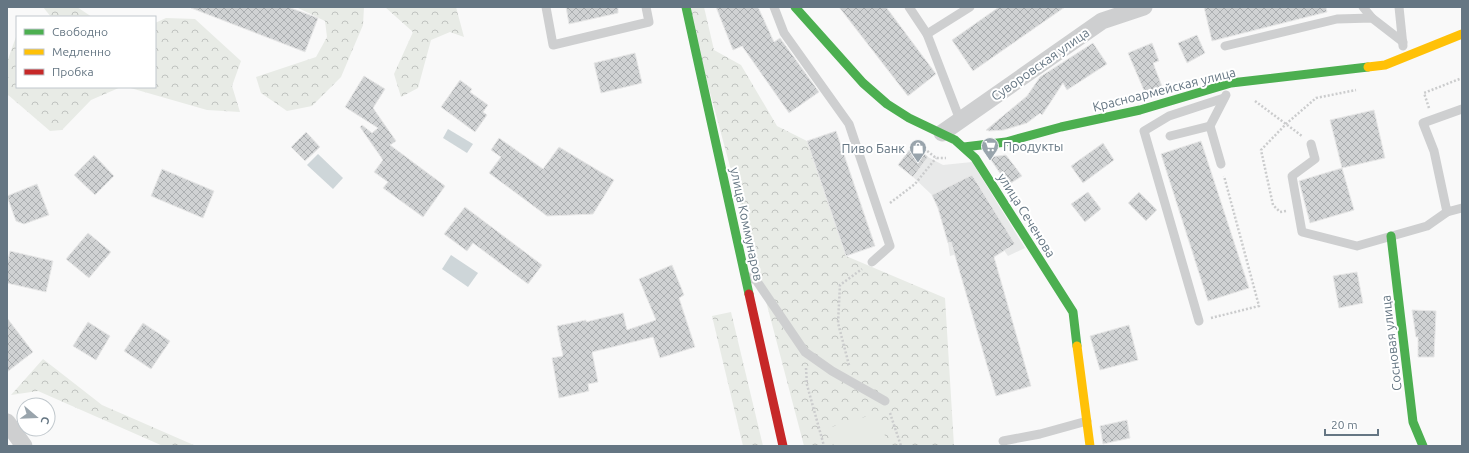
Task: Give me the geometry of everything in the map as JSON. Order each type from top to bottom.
[{"type":"street","name":"улица Коммунаров","points":[[686,7],[783,446]]},
{"type":"street","name":"улица Сеченова","points":[[794,7],[863,83],[887,104],[909,118],[942,133],[964,147],[975,158],[1073,312],[1090,446]]},
{"type":"street","name":"Суворовская улица","points":[[942,133],[1102,21],[1144,7]]},
{"type":"street","name":"Красноармейская улица","points":[[964,147],[1006,142],[1061,127],[1140,110],[1232,84],[1385,65],[1462,34]]},
{"type":"street","name":"Сосновая улица","points":[[1391,236],[1413,422],[1423,446]]},
{"type":"street","points":[[7,422],[24,446]]},
{"type":"lane","points":[[546,7],[553,45],[649,22],[646,7]]},
{"type":"lane","points":[[774,7],[784,33],[849,124],[890,246],[872,262]]},
{"type":"lane","points":[[910,7],[927,34],[960,120]]},
{"type":"lane","points":[[927,34],[970,7]]},
{"type":"lane","points":[[1363,7],[1372,18],[1403,42]]},
{"type":"lane","points":[[1398,7],[1405,57]]},
{"type":"lane","points":[[1225,46],[1337,19],[1372,18]]},
{"type":"lane","points":[[1221,164],[1210,126],[1232,84]]},
{"type":"lane","points":[[1199,321],[1144,131],[1169,116],[1224,98]]},
{"type":"lane","points":[[1447,212],[1434,151],[1423,123],[1462,109]]},
{"type":"lane","points":[[1170,136],[1210,126]]},
{"type":"lane","points":[[1311,144],[1315,159],[1292,176],[1302,232],[1357,246],[1427,226],[1447,212],[1462,208]]},
{"type":"lane","points":[[745,275],[756,280],[806,352],[832,371],[886,401]]},
{"type":"lane","points":[[1003,441],[1040,434],[1087,421]]},
{"type":"path","points":[[1433,119],[1424,93],[1462,78]]},
{"type":"path","points":[[1254,100],[1311,144]]},
{"type":"path","points":[[1286,124],[1261,150],[1273,205],[1280,212],[1298,207]]},
{"type":"path","points":[[878,212],[915,184],[936,158]]},
{"type":"path","points":[[1199,321],[1259,306],[1221,164]]},
{"type":"path","points":[[854,384],[838,324],[840,285],[872,262]]},
{"type":"path","points":[[806,352],[807,385],[824,446]]},
{"type":"path","points":[[886,401],[901,446]]},
{"type":"shaded area","points":[[448,129],[473,144],[467,153],[443,138]]},
{"type":"shaded area","points":[[318,154],[343,178],[333,189],[307,165]]},
{"type":"shaded area","points":[[928,157],[943,165],[972,162],[1025,248],[1008,256],[999,243],[950,256],[938,207],[932,195],[913,177]]},
{"type":"shaded area","points":[[451,255],[478,273],[468,287],[442,269]]},
{"type":"green space","points":[[43,7],[77,7],[90,16],[50,16]]},
{"type":"green space","points":[[296,7],[364,7],[363,25],[341,77],[312,106],[287,111],[261,93],[256,77],[316,57],[327,37],[325,21]]},
{"type":"green space","points":[[385,7],[456,7],[464,37],[450,32],[431,40],[418,88],[401,97],[394,74],[413,32]]},
{"type":"green space","points":[[687,7],[704,7],[714,50],[741,65],[777,126],[807,141],[846,256],[945,298],[954,446],[804,446]]},
{"type":"green space","points":[[166,18],[195,19],[241,61],[232,86],[240,112],[207,110],[130,88],[156,88],[156,23]]},
{"type":"green space","points":[[16,37],[16,88],[119,88],[91,100],[62,130],[50,131],[7,94],[7,62]]},
{"type":"green space","points":[[731,312],[763,446],[743,446],[712,316]]},
{"type":"green space","points":[[43,359],[102,405],[196,446],[163,446],[56,399],[56,397],[52,397],[38,391],[11,395]]},
{"type":"green space","points":[[878,413],[888,446],[834,446],[828,428]]},
{"type":"building","points":[[191,7],[288,7],[318,18],[305,52]]},
{"type":"building","points":[[566,7],[618,7],[618,13],[569,24]]},
{"type":"building","points":[[716,7],[758,7],[774,42],[780,38],[819,92],[789,113],[742,46],[733,50]]},
{"type":"building","points":[[839,7],[886,7],[936,74],[908,96]]},
{"type":"building","points":[[999,7],[1065,7],[973,71],[952,40]]},
{"type":"building","points":[[1204,7],[1326,7],[1327,12],[1212,41]]},
{"type":"building","points":[[1197,35],[1205,53],[1187,63],[1178,43]]},
{"type":"building","points":[[1093,43],[1107,64],[1067,90],[1063,83],[1042,115],[1040,113],[1027,123],[1004,130],[986,130],[1027,96],[1040,77]]},
{"type":"building","points":[[1152,43],[1159,61],[1153,63],[1163,89],[1146,95],[1128,53]]},
{"type":"building","points":[[635,53],[642,83],[601,93],[594,63]]},
{"type":"building","points":[[364,76],[385,89],[373,108],[396,141],[390,145],[445,186],[423,217],[383,188],[388,182],[374,172],[383,160],[360,127],[362,125],[372,133],[378,128],[345,107]]},
{"type":"building","points":[[460,80],[472,89],[470,92],[488,105],[483,112],[487,115],[475,132],[441,107]]},
{"type":"building","points":[[1374,110],[1385,158],[1342,168],[1330,120]]},
{"type":"building","points":[[836,131],[875,246],[846,256],[807,141]]},
{"type":"building","points":[[306,132],[320,147],[305,161],[291,147]]},
{"type":"building","points":[[499,138],[543,169],[559,147],[614,180],[593,214],[547,216],[489,173],[501,157],[491,150]]},
{"type":"building","points":[[1201,141],[1249,288],[1208,301],[1161,154]]},
{"type":"building","points":[[1103,143],[1114,160],[1083,183],[1071,166]]},
{"type":"building","points":[[913,145],[928,157],[913,177],[898,165]]},
{"type":"building","points":[[94,155],[114,176],[95,195],[74,175]]},
{"type":"building","points":[[1006,155],[1022,176],[1008,185],[989,157]]},
{"type":"building","points":[[1342,168],[1354,210],[1310,223],[1299,181]]},
{"type":"building","points":[[162,169],[214,191],[203,218],[151,196]]},
{"type":"building","points":[[972,175],[1015,244],[994,257],[1031,386],[996,396],[951,242],[948,243],[938,208],[932,195]]},
{"type":"building","points":[[37,184],[49,215],[24,224],[16,221],[7,196]]},
{"type":"building","points":[[1088,192],[1101,209],[1085,222],[1071,204]]},
{"type":"building","points":[[1139,192],[1157,210],[1146,221],[1128,203]]},
{"type":"building","points":[[465,207],[542,265],[528,284],[473,243],[467,251],[444,234]]},
{"type":"building","points":[[88,233],[111,252],[89,278],[66,259]]},
{"type":"building","points":[[10,251],[53,261],[46,292],[7,283],[7,265]]},
{"type":"building","points":[[672,265],[684,295],[679,298],[695,347],[660,358],[653,337],[592,352],[598,382],[588,384],[589,391],[559,398],[552,358],[563,356],[557,326],[586,320],[586,322],[623,313],[627,330],[656,320],[639,279]]},
{"type":"building","points":[[1357,272],[1363,303],[1339,308],[1333,276]]},
{"type":"building","points":[[1412,310],[1436,311],[1434,357],[1418,357],[1418,337],[1416,337]]},
{"type":"building","points":[[7,318],[33,352],[7,372]]},
{"type":"building","points":[[88,322],[110,336],[96,360],[73,346]]},
{"type":"building","points":[[143,323],[170,341],[151,369],[124,351]]},
{"type":"building","points":[[1129,325],[1138,360],[1100,370],[1090,336]]},
{"type":"building","points":[[1127,420],[1130,438],[1103,444],[1100,426]]},
{"type":"traffic: fast","points":[[686,7],[749,294]]},
{"type":"traffic: fast","points":[[795,7],[863,83],[887,104],[909,118],[955,140],[975,158],[1073,312],[1077,346]]},
{"type":"traffic: fast","points":[[964,147],[1006,142],[1061,127],[1140,110],[1231,83],[1368,67]]},
{"type":"traffic: fast","points":[[1391,236],[1413,422],[1423,446]]},
{"type":"traffic: slow","points":[[1368,67],[1385,65],[1462,34]]},
{"type":"traffic: slow","points":[[1077,346],[1090,446]]},
{"type":"traffic: jam","points":[[749,294],[783,446]]},
{"type":"place","name":"Продукты","points":[[990,161]]},
{"type":"place","name":"Пиво Банк","points":[[918,163]]}]
